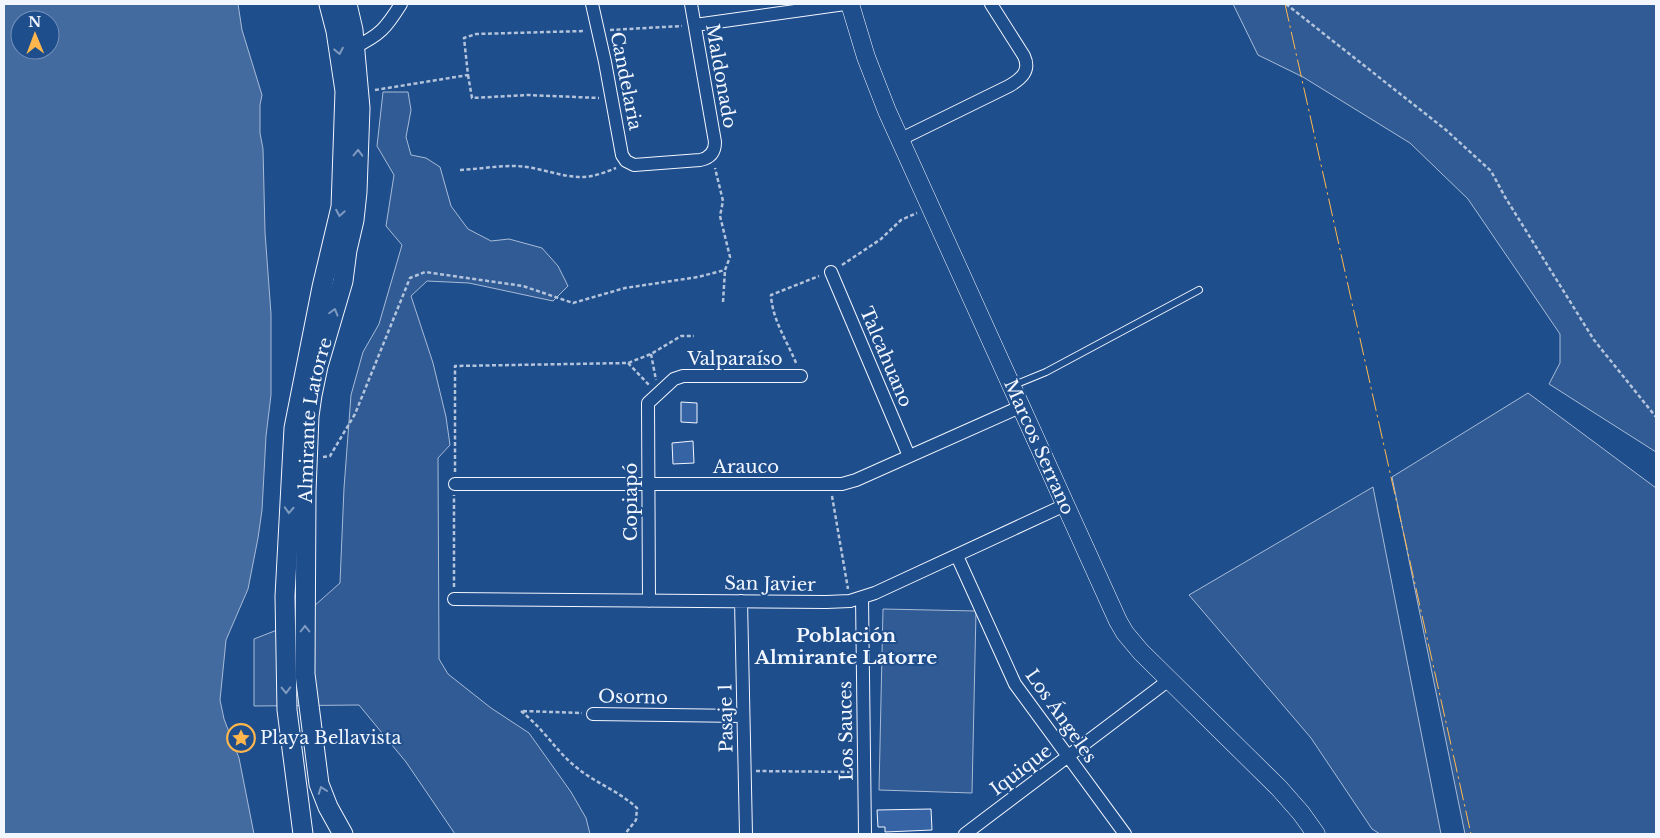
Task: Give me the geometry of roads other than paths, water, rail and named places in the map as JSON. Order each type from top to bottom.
[{"type":"main road","name":"Almirante Latorre","points":[[302,834],[287,710],[285,596],[294,428],[322,287],[341,208],[345,91],[337,39],[328,4]]},
{"type":"main road","name":"Almirante Latorre","points":[[343,834],[328,807],[319,784],[305,674],[306,501],[309,416],[318,366],[343,281],[357,192],[360,108],[355,47],[347,4]]},
{"type":"street","points":[[355,47],[377,35],[389,23],[401,4]]},
{"type":"street","name":"Candelaria","points":[[592,4],[613,98],[622,155],[629,163]]},
{"type":"street","name":"Maldonado","points":[[629,163],[634,165],[700,160],[712,154],[715,142],[691,4]]},
{"type":"street","points":[[695,25],[845,4]]},
{"type":"street","name":"Marcos Serrano","points":[[850,4],[876,84],[900,140],[1118,621],[1132,643],[1280,788],[1316,834]]},
{"type":"street","points":[[900,140],[1009,86],[1024,75],[1027,65],[1024,56],[991,4]]},
{"type":"street","name":"Talcahuano","points":[[830,272],[909,456]]},
{"type":"street","name":"Valparaíso","points":[[648,403],[674,379],[683,376],[801,376]]},
{"type":"street","name":"Copiapó","points":[[648,403],[649,600]]},
{"type":"street","name":"Arauco","points":[[454,484],[831,485],[856,480],[1020,407]]},
{"type":"street","name":"San Javier","points":[[454,599],[826,602],[856,599],[876,593],[1065,505]]},
{"type":"street","name":"Los Ángeles","points":[[957,556],[1014,684],[1125,834]]},
{"type":"street","name":"Los Sauces","points":[[856,599],[866,834]]},
{"type":"street","name":"Pasaje 1","points":[[741,601],[746,834]]},
{"type":"street","name":"Iquique","points":[[965,834],[1169,680]]},
{"type":"street","name":"Osorno","points":[[593,714],[743,716]]},
{"type":"lane","points":[[1011,387],[1046,372],[1199,290]]},
{"type":"place","name":"Playa Bellavista","points":[[241,738]]},
{"type":"district","name":"Población Almirante Latorre","points":[[846,646]]}]
